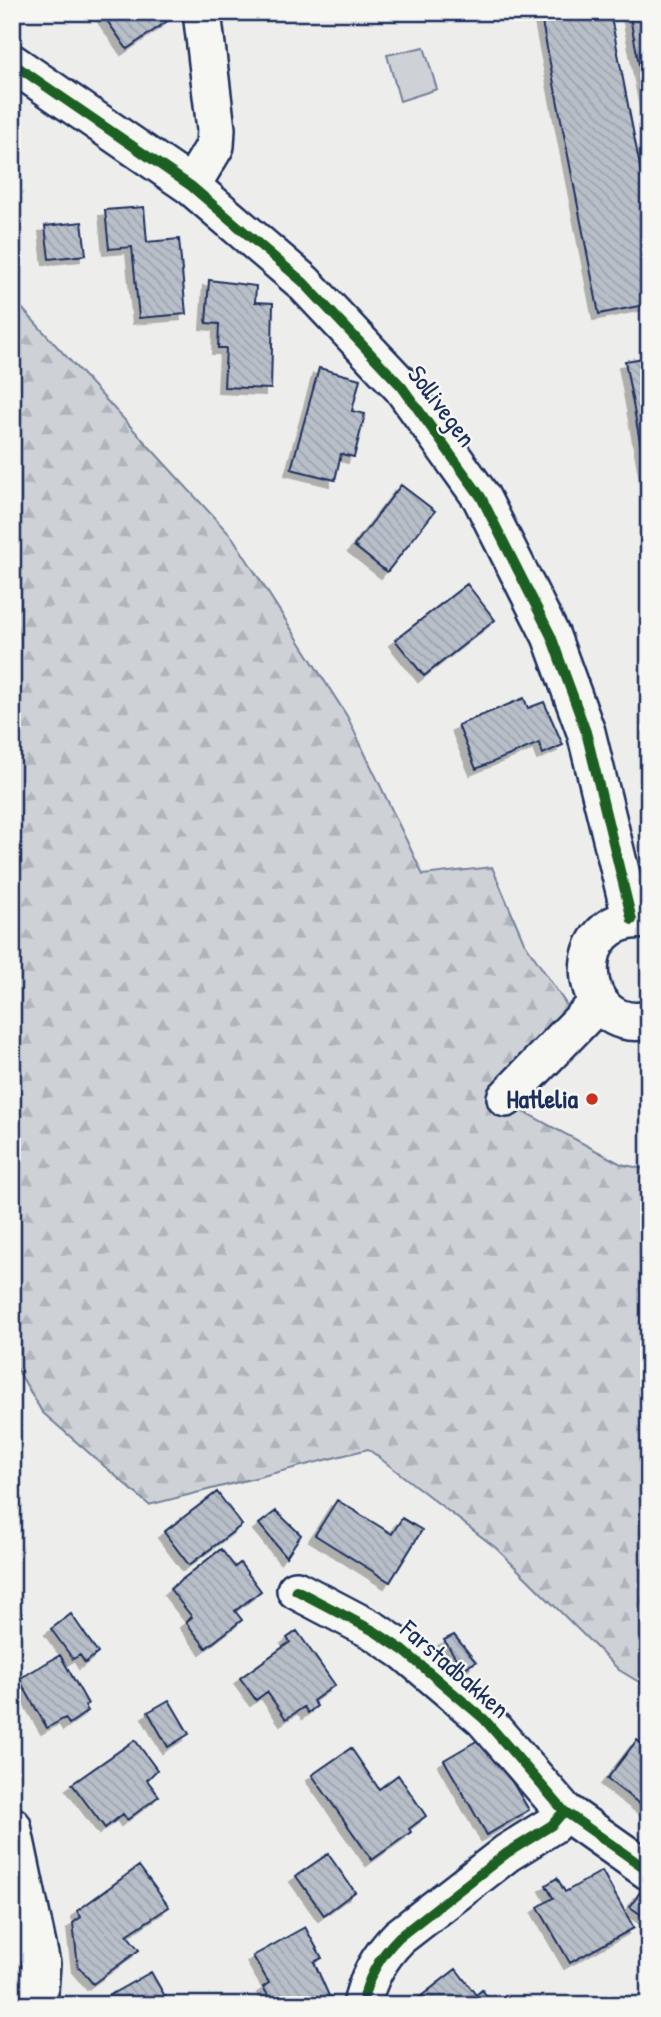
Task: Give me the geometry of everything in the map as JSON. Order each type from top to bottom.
[{"type":"street","points":[[191,186],[215,146],[216,129],[202,12]]},
{"type":"street","name":"Sollivegen","points":[[12,63],[191,186],[303,282],[393,377],[481,497],[551,636],[586,732],[640,920],[617,924],[594,944],[587,974],[599,1003]]},
{"type":"street","points":[[506,1098],[599,1003],[626,1020],[649,1020]]},
{"type":"street","name":"Farstadbakken","points":[[296,1590],[364,1625],[404,1651],[484,1719],[564,1811],[649,1871]]},
{"type":"street","points":[[362,2005],[367,1982],[386,1950],[399,1937],[507,1853],[552,1825],[564,1811]]},
{"type":"street","points":[[12,1826],[41,1964],[38,2005]]},
{"type":"green space","points":[[424,47],[437,89],[400,101],[387,55]]},
{"type":"green space","points":[[12,305],[19,305],[233,538],[347,716],[423,875],[492,867],[524,942],[568,1007],[493,1095],[621,1164],[649,1170],[649,1688],[619,1670],[496,1548],[368,1449],[149,1505],[42,1412],[12,1360]]},
{"type":"building","points":[[101,12],[164,12],[169,20],[127,49]]},
{"type":"building","points":[[540,12],[610,12],[649,213],[649,304],[599,314]]},
{"type":"building","points":[[629,12],[649,12],[649,117]]},
{"type":"building","points":[[144,207],[147,242],[179,239],[186,314],[139,318],[132,247],[109,249],[105,210]]},
{"type":"building","points":[[82,222],[86,255],[49,259],[45,226]]},
{"type":"building","points":[[209,280],[256,286],[255,302],[273,303],[271,389],[224,387],[226,348],[218,348],[219,324],[206,323]]},
{"type":"building","points":[[649,357],[649,490],[625,361]]},
{"type":"building","points":[[319,368],[360,379],[352,411],[365,414],[354,457],[341,454],[335,480],[291,469]]},
{"type":"building","points":[[401,485],[435,511],[387,572],[354,546]]},
{"type":"building","points":[[467,584],[495,620],[424,676],[395,640]]},
{"type":"building","points":[[524,698],[528,708],[544,702],[563,745],[543,754],[539,743],[476,769],[458,725]]},
{"type":"building","points":[[217,1492],[242,1525],[189,1565],[164,1532]]},
{"type":"building","points":[[337,1500],[392,1534],[402,1518],[422,1530],[390,1582],[315,1535]]},
{"type":"building","points":[[276,1511],[301,1535],[286,1557],[259,1524]]},
{"type":"building","points":[[221,1549],[235,1567],[240,1563],[261,1591],[235,1611],[242,1620],[206,1648],[186,1622],[192,1617],[170,1589]]},
{"type":"building","points":[[12,1598],[23,1616],[12,1622]]},
{"type":"building","points":[[71,1614],[98,1653],[85,1663],[80,1655],[73,1659],[51,1629]]},
{"type":"building","points":[[297,1631],[335,1685],[313,1701],[317,1706],[308,1713],[304,1707],[286,1719],[267,1692],[256,1700],[240,1678],[290,1642],[287,1638]]},
{"type":"building","points":[[454,1635],[476,1662],[463,1669],[444,1640]]},
{"type":"building","points":[[60,1655],[88,1704],[85,1706],[88,1711],[69,1724],[65,1718],[47,1728],[19,1679]]},
{"type":"building","points":[[169,1700],[189,1734],[168,1747],[148,1712]]},
{"type":"building","points":[[485,1736],[529,1810],[487,1835],[444,1760]]},
{"type":"building","points":[[135,1740],[157,1770],[147,1780],[159,1796],[127,1820],[123,1814],[105,1828],[72,1784]]},
{"type":"building","points":[[637,1740],[649,1749],[649,1811],[607,1779]]},
{"type":"building","points":[[351,1748],[379,1789],[398,1775],[426,1816],[409,1829],[411,1832],[372,1860],[312,1775]]},
{"type":"building","points":[[328,1854],[355,1892],[324,1915],[296,1876]]},
{"type":"building","points":[[139,1866],[169,1907],[127,1935],[139,1950],[93,1984],[78,1966],[73,1923],[81,1917],[77,1911]]},
{"type":"building","points":[[602,1871],[634,1928],[570,1963],[538,1907],[553,1898],[546,1885],[557,1878],[565,1892]]},
{"type":"building","points":[[640,1892],[649,1898],[649,1920],[630,1907]]},
{"type":"building","points":[[305,1927],[322,1958],[314,1962],[333,2005],[304,2005],[299,1996],[283,2005],[274,2005],[263,1987],[269,1983],[253,1956]]},
{"type":"building","points":[[456,1969],[476,1995],[482,1990],[494,2005],[426,2005],[420,1997]]},
{"type":"building","points":[[151,1972],[170,2005],[92,2005]]},
{"type":"cycle path","points":[[12,63],[191,186],[303,282],[402,387],[481,497],[551,636],[586,732],[632,920]]},
{"type":"cycle path","points":[[296,1590],[374,1631],[404,1651],[484,1719],[564,1811],[649,1871]]},
{"type":"cycle path","points":[[362,2005],[375,1968],[399,1937],[507,1853],[552,1825],[564,1811]]},
{"type":"place","name":"Hatlelia","points":[[592,1099]]}]
